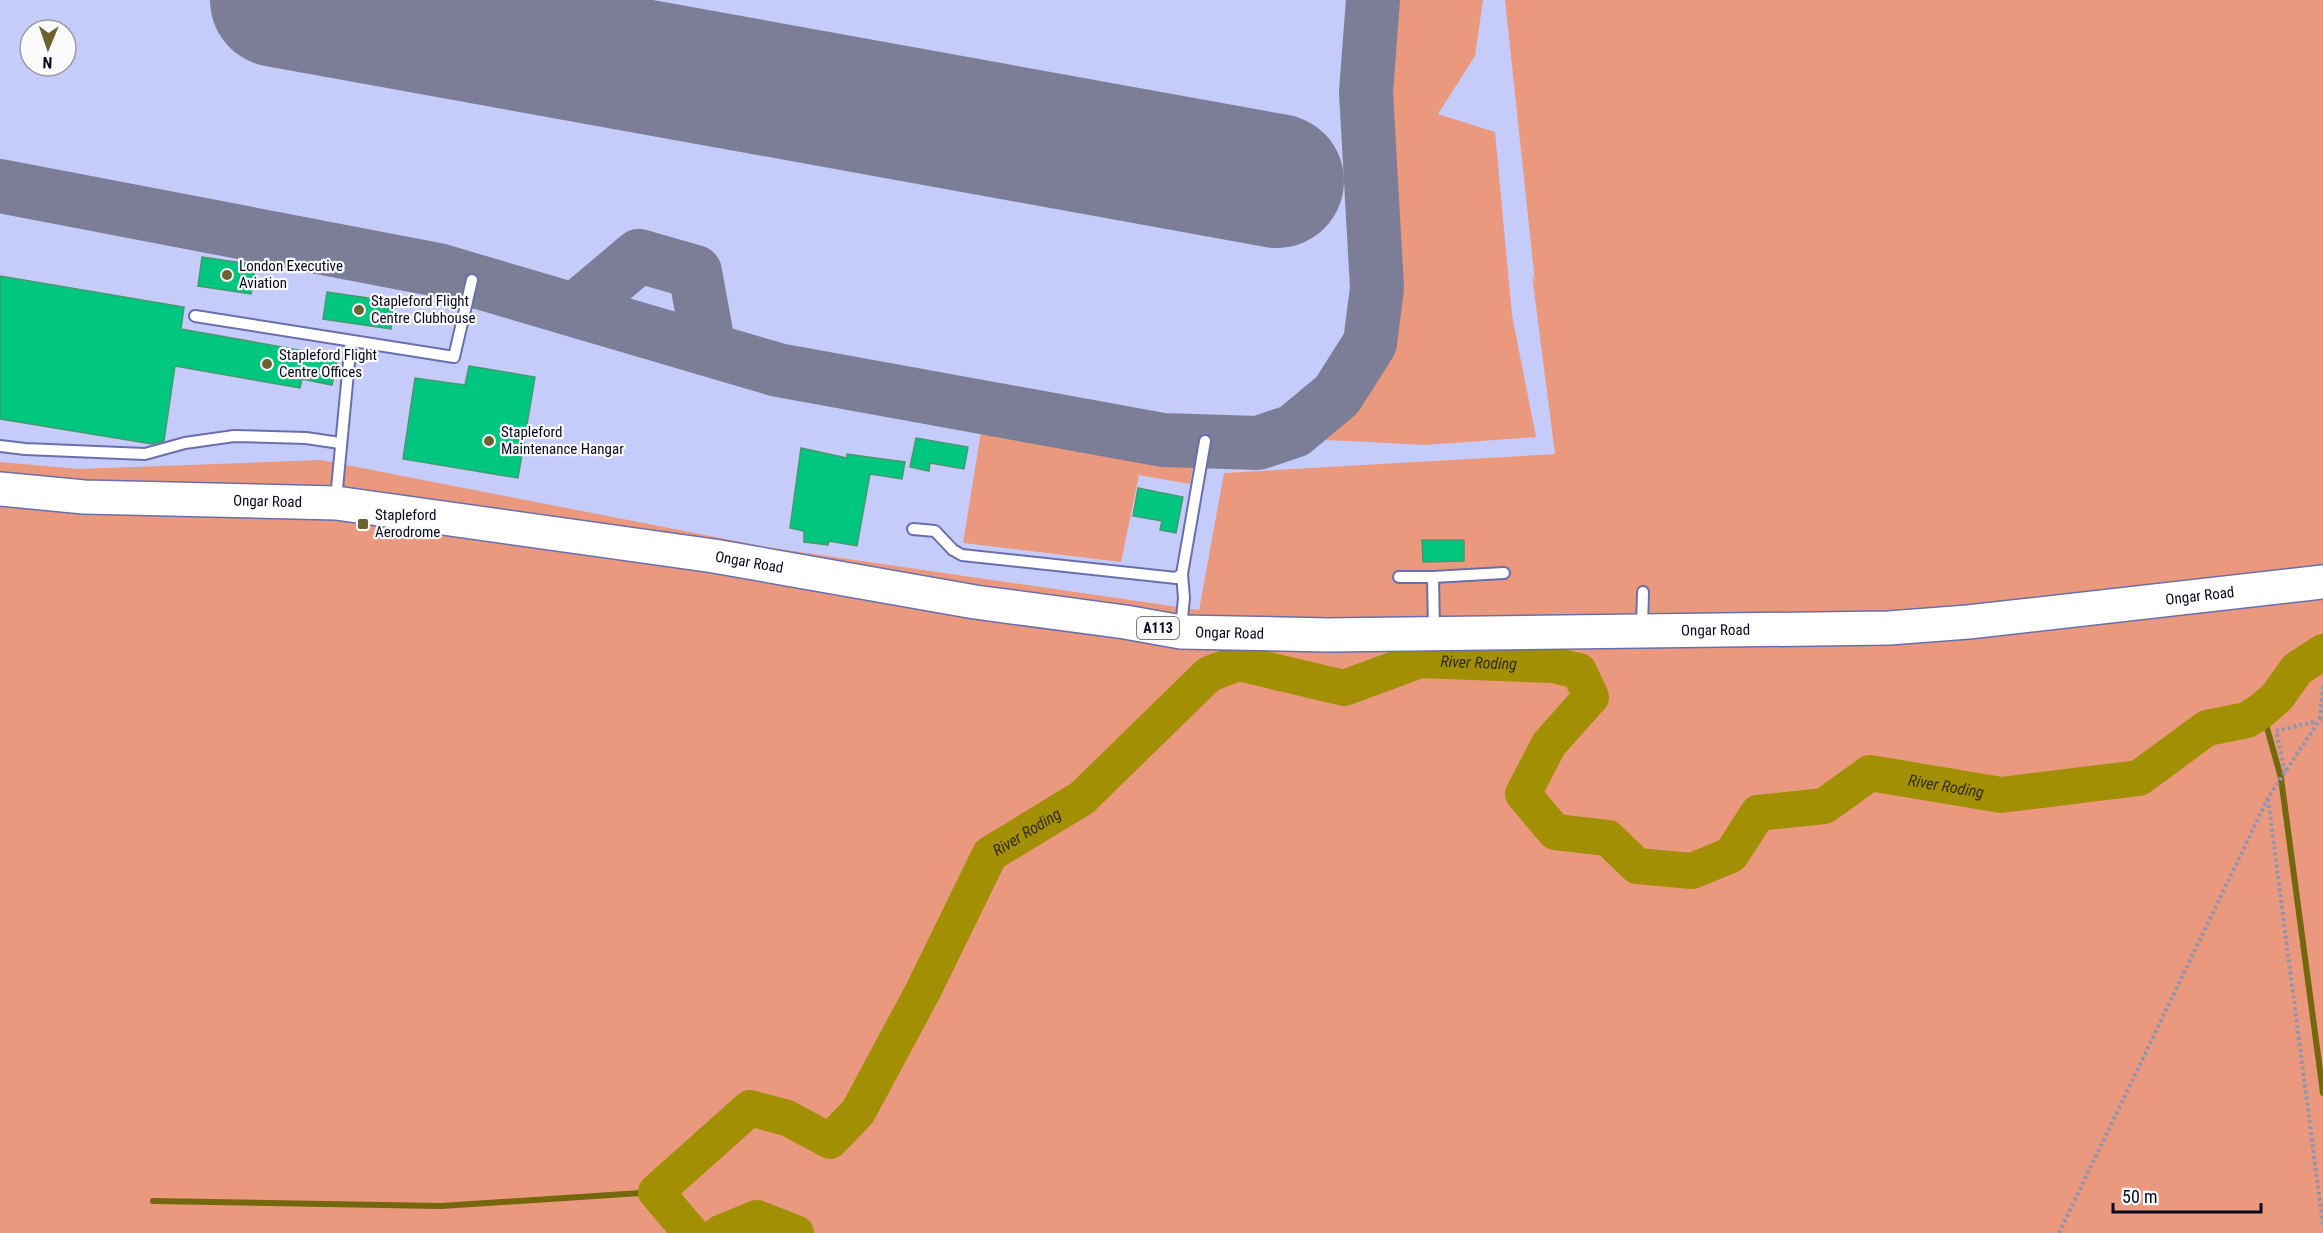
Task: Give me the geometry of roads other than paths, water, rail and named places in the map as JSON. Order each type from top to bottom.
[{"type":"main road","name":"Ongar Road","points":[[0,489],[84,497],[336,503],[714,556],[975,602],[1125,622],[1181,632],[1328,635],[1900,627],[1968,622],[2323,582]]},
{"type":"lane","points":[[195,316],[454,357],[472,280]]},
{"type":"lane","points":[[336,503],[351,341]]},
{"type":"lane","points":[[0,446],[145,454],[185,443],[234,436],[306,438],[340,443]]},
{"type":"lane","points":[[1181,632],[1184,598],[1182,574],[1205,441]]},
{"type":"lane","points":[[914,529],[935,531],[953,550],[962,555],[1176,578],[1182,574]]},
{"type":"lane","points":[[1400,577],[1504,573]]},
{"type":"lane","points":[[1433,577],[1434,633]]},
{"type":"lane","points":[[1642,632],[1643,592]]},
{"type":"waterway","name":"River Roding","points":[[691,1233],[656,1192],[750,1108],[787,1118],[830,1141],[858,1112],[923,991],[990,854],[1082,798],[1209,674],[1239,663],[1344,688],[1420,660],[1552,665],[1579,671],[1591,697],[1549,744],[1523,794],[1555,832],[1608,838],[1637,866],[1692,871],[1731,855],[1758,813],[1824,806],[1870,773],[2001,795],[2139,778],[2207,728],[2247,720],[2262,710],[2277,697],[2297,669],[2323,652]]},
{"type":"waterway","points":[[2262,710],[2281,778],[2323,1093]]},
{"type":"waterway","points":[[153,1201],[441,1206],[656,1192]]},
{"type":"waterway","name":"River Roding","points":[[720,1233],[757,1218],[796,1233]]},
{"type":"place","name":"London Executive Aviation","points":[[227,275]]},
{"type":"place","name":"Stapleford Flight Centre Clubhouse","points":[[359,310]]},
{"type":"place","name":"Stapleford Flight Centre Offices","points":[[267,364]]},
{"type":"place","name":"Stapleford Maintenance Hangar","points":[[489,441]]},
{"type":"place","name":"Stapleford Aerodrome","points":[[363,524]]}]
